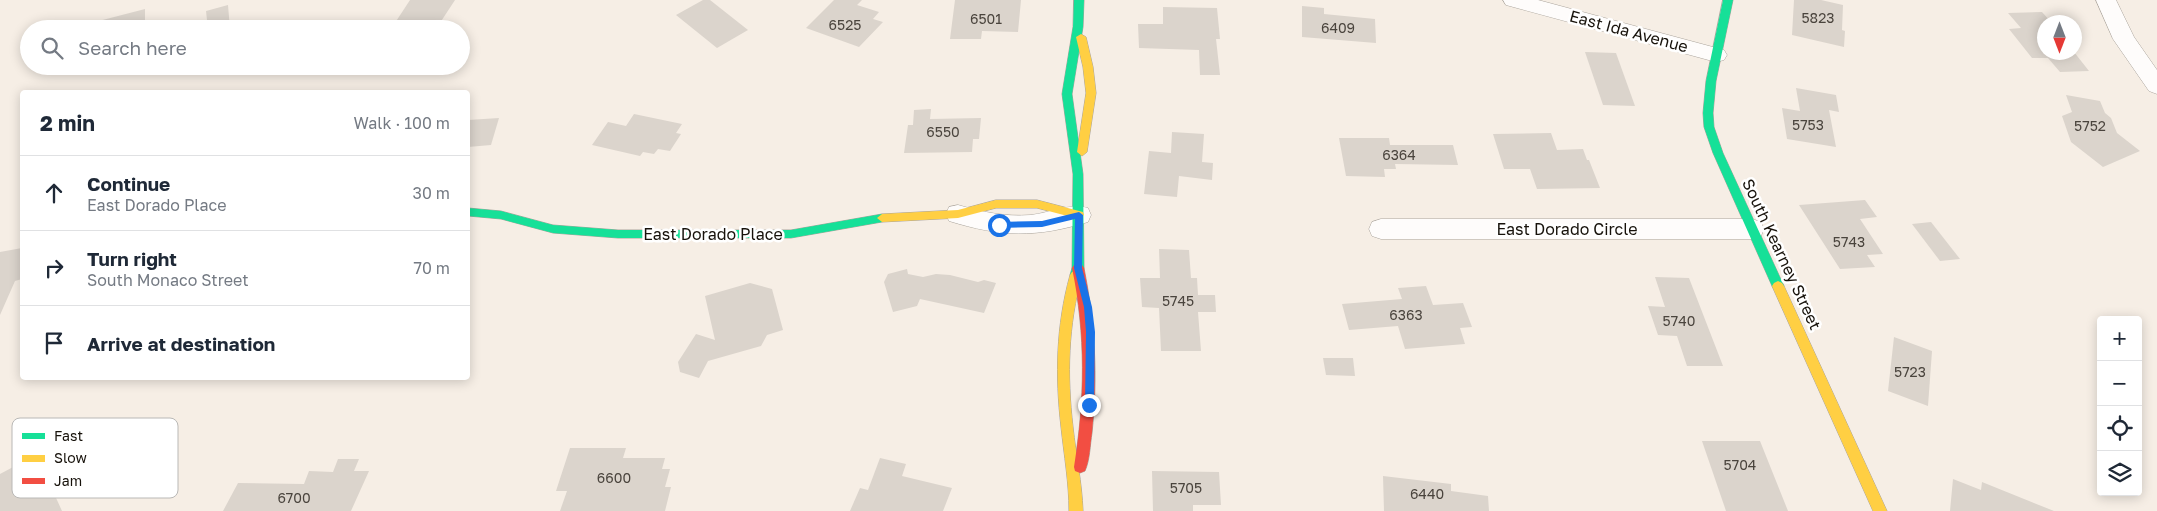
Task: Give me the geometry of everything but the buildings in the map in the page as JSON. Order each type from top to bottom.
[{"type":"street","points":[[1076,484],[1086,439],[1091,369],[1088,307],[1078,268],[1078,174],[1067,94],[1078,28],[1079,0]]},
{"type":"street","name":"East Ida Avenue","points":[[1513,0],[1716,55]]},
{"type":"street","name":"South Kearney Street","points":[[1728,0],[1709,99],[1710,128],[1716,149],[1880,511]]},
{"type":"street","points":[[2106,0],[2124,38],[2157,86]]},
{"type":"street","points":[[1078,28],[1088,67],[1091,93],[1078,174]]},
{"type":"street","name":"East Dorado Place","points":[[470,212],[501,215],[553,229],[593,233],[750,235],[808,233],[891,216],[958,214],[978,221],[999,225],[1042,224],[1079,215]]},
{"type":"street","name":"East Dorado Circle","points":[[1381,229],[1752,229]]},
{"type":"street","points":[[1076,511],[1076,484],[1066,420],[1062,360],[1067,304],[1078,268]]},
{"type":"traffic: fast","points":[[1076,275],[1078,268],[1078,174],[1067,94],[1078,27],[1079,0]]},
{"type":"traffic: fast","points":[[1728,0],[1711,81],[1708,113],[1709,127],[1718,153],[1778,286]]},
{"type":"traffic: fast","points":[[470,212],[501,215],[553,229],[618,234],[791,234],[882,218]]},
{"type":"traffic: slow","points":[[1081,37],[1088,67],[1091,93],[1082,152]]},
{"type":"traffic: slow","points":[[882,218],[958,214],[996,204],[1037,204],[1079,215]]},
{"type":"traffic: slow","points":[[1076,275],[1067,313],[1063,351],[1065,408],[1076,511]]},
{"type":"traffic: slow","points":[[1778,286],[1880,511]]},
{"type":"traffic: jam","points":[[1078,268],[1087,318],[1090,367],[1087,417],[1080,467]]},
{"type":"route","points":[[999,225],[1042,224],[1079,215],[1078,268],[1088,307],[1091,332],[1089,405]]}]
